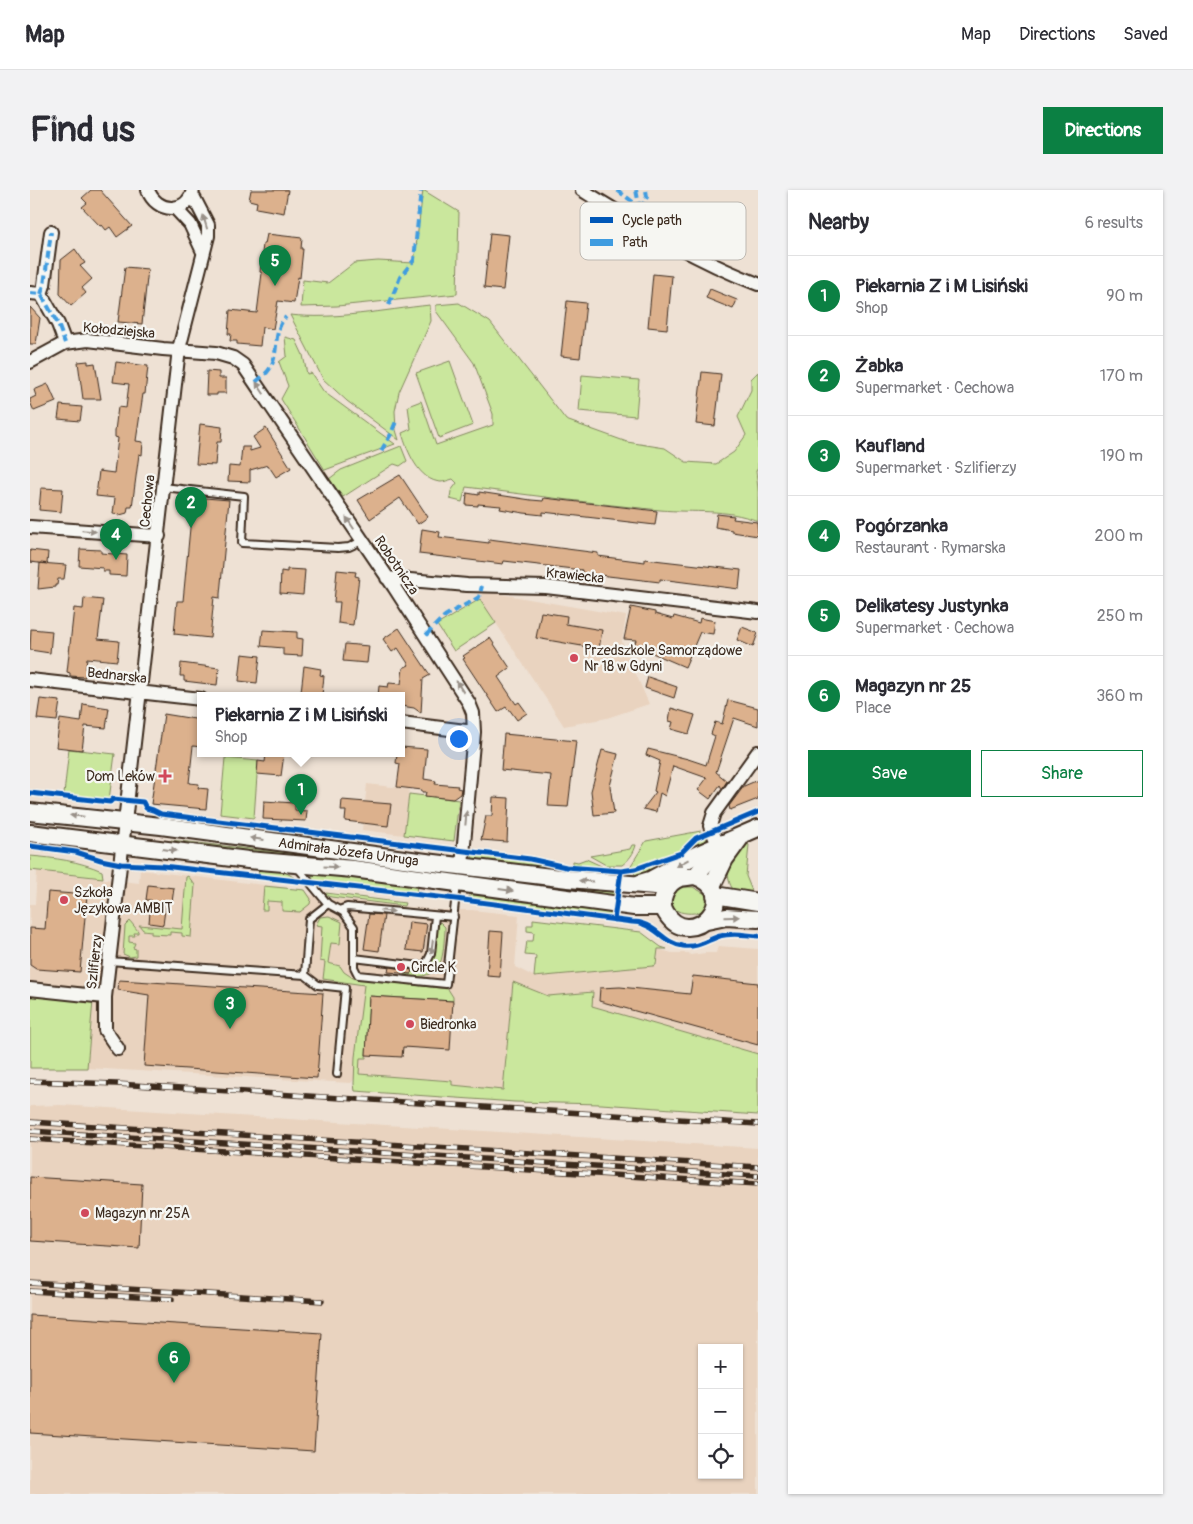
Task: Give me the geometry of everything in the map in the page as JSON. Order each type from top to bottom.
[{"type":"street","points":[[148,190],[154,202],[168,208],[182,205],[188,201],[193,192]]},
{"type":"street","points":[[582,190],[602,202]]},
{"type":"street","name":"Cechowa","points":[[122,844],[179,349],[208,236],[208,225],[193,192]]},
{"type":"street","points":[[175,208],[190,224],[203,252]]},
{"type":"street","points":[[52,232],[44,285],[36,293],[58,324],[65,343]]},
{"type":"street","points":[[701,260],[758,284]]},
{"type":"street","name":"Kołodziejska","points":[[30,362],[65,343],[88,340],[163,349],[179,349]]},
{"type":"street","name":"Robotnicza","points":[[179,349],[216,353],[233,358],[243,365],[465,695],[473,713],[474,732],[462,866]]},
{"type":"street","points":[[30,527],[158,536]]},
{"type":"street","name":"Krawiecka","points":[[387,578],[467,585],[552,588],[758,612]]},
{"type":"street","name":"Bednarska","points":[[30,680],[197,699]]},
{"type":"street","points":[[405,724],[474,732]]},
{"type":"street","points":[[722,844],[710,826],[714,813],[758,752]]},
{"type":"street","name":"Admirała Józefa Unruga","points":[[30,812],[125,821],[568,879],[668,886]]},
{"type":"street","points":[[635,884],[650,880],[722,844],[751,832]]},
{"type":"street","points":[[707,921],[715,906],[714,890],[724,859],[751,832]]},
{"type":"street","name":"Admirała Józefa Unruga","points":[[30,833],[295,865],[353,869],[623,906],[663,907]]},
{"type":"street","name":"Szlifierzy","points":[[118,1050],[105,1030],[105,997],[122,844]]},
{"type":"street","points":[[695,876],[722,844]]},
{"type":"street","points":[[758,902],[714,890],[704,879],[695,876],[680,878],[668,886],[663,897],[663,907],[670,918],[681,926],[694,926],[726,917],[758,919]]},
{"type":"street","points":[[30,989],[105,997]]},
{"type":"lane","points":[[163,487],[244,496],[242,542],[324,548],[349,547],[362,541]]},
{"type":"lane","points":[[295,865],[328,904],[350,919],[354,927],[354,967],[358,975],[446,984],[458,883]]},
{"type":"lane","points":[[305,975],[309,919],[328,904]]},
{"type":"lane","points":[[339,910],[347,907],[454,917]]},
{"type":"lane","points":[[354,958],[420,966],[426,964],[431,954],[435,916]]},
{"type":"lane","points":[[109,961],[305,975],[318,985],[345,988],[337,1074]]},
{"type":"shaded area","name":"Przedszkole Samorządowe Nr 18 w Gdyni","points":[[483,591],[626,616],[622,642],[649,704],[607,718],[564,726],[480,599]]},
{"type":"shaded area","points":[[367,784],[409,789],[404,835],[362,830]]},
{"type":"shaded area","points":[[140,870],[305,890],[310,895],[329,898],[437,910],[472,910],[519,915],[515,967],[535,977],[653,966],[657,965],[658,949],[672,953],[689,953],[690,955],[716,953],[718,946],[758,949],[758,1054],[591,1006],[593,992],[548,996],[513,983],[503,1090],[452,1085],[452,1081],[437,1079],[359,1074],[351,1083],[87,1068],[94,989],[35,985],[30,982],[30,904],[35,904],[37,871],[139,883]]},
{"type":"shaded area","points":[[60,1105],[758,1148],[758,1494],[30,1494],[30,1106]]},
{"type":"green space","points":[[423,190],[459,212],[457,294],[337,306],[301,307],[303,280],[328,283],[354,263],[378,261],[414,263]]},
{"type":"green space","points":[[459,303],[490,322],[566,420],[627,442],[665,448],[686,462],[716,464],[734,452],[746,435],[738,417],[751,390],[751,379],[758,372],[758,468],[756,471],[758,521],[733,514],[636,508],[466,487],[462,502],[450,499],[451,491],[457,483],[453,479],[441,482],[433,480],[420,471],[407,448],[402,433],[411,429],[408,406],[421,401],[436,445],[493,425],[493,414],[474,363],[436,311],[436,305]]},
{"type":"green space","points":[[430,305],[431,321],[399,392],[395,411],[396,430],[399,440],[347,401],[323,379],[290,315],[360,314]]},
{"type":"green space","points":[[285,337],[296,340],[303,355],[307,374],[311,373],[324,392],[395,444],[325,470],[281,399],[288,386],[279,362],[287,356]]},
{"type":"green space","points":[[450,361],[473,425],[439,438],[416,373]]},
{"type":"green space","points":[[582,375],[639,380],[636,416],[579,411]]},
{"type":"green space","points":[[401,446],[407,461],[400,466],[394,464],[343,497],[329,479],[341,470]]},
{"type":"green space","points":[[480,599],[496,623],[454,651],[437,625]]},
{"type":"green space","points":[[69,749],[115,754],[109,800],[64,794]]},
{"type":"green space","points":[[225,758],[258,761],[254,818],[220,814]]},
{"type":"green space","points":[[409,794],[459,800],[454,841],[404,835]]},
{"type":"green space","points":[[701,831],[703,833],[670,856],[630,867],[646,841]]},
{"type":"green space","points":[[707,836],[707,843],[649,876],[633,878],[635,872],[680,856],[691,845]]},
{"type":"green space","points":[[171,840],[268,851],[306,852],[416,866],[415,871],[171,845]]},
{"type":"green space","points":[[748,844],[746,876],[752,891],[751,896],[735,892],[731,886],[728,872],[737,853]]},
{"type":"green space","points":[[632,845],[636,845],[634,851],[622,865],[606,865],[590,856],[630,849]]},
{"type":"green space","points":[[471,853],[538,863],[544,867],[559,869],[557,872],[473,860]]},
{"type":"green space","points":[[30,856],[76,862],[102,871],[103,878],[30,870]]},
{"type":"green space","points":[[586,859],[608,869],[573,866],[573,861],[578,862]]},
{"type":"green space","points":[[248,866],[283,871],[297,879],[259,874],[258,870],[248,868]]},
{"type":"green space","points":[[433,869],[561,887],[614,892],[614,897],[432,873]]},
{"type":"green space","points":[[313,873],[357,876],[417,885],[416,893],[313,880],[311,878]]},
{"type":"green space","points":[[188,876],[195,885],[191,937],[182,936],[182,933],[170,932],[170,935],[151,934],[151,931],[143,930],[139,925],[182,929],[186,877]]},
{"type":"green space","points":[[264,886],[305,890],[311,899],[310,904],[300,912],[282,911],[282,902],[267,901],[267,910],[262,910]]},
{"type":"green space","points":[[681,887],[693,887],[707,895],[708,904],[703,911],[687,913],[674,909],[672,906],[673,895]]},
{"type":"green space","points":[[326,893],[405,903],[404,906],[331,897]]},
{"type":"green space","points":[[474,893],[612,910],[611,916],[467,898]]},
{"type":"green space","points":[[329,916],[342,922],[340,944],[331,943],[328,963],[340,966],[344,972],[353,978],[448,989],[453,997],[453,1001],[369,996],[366,1058],[360,1058],[359,1074],[452,1081],[452,1085],[503,1090],[513,982],[548,996],[593,992],[592,1006],[758,1054],[758,1115],[601,1104],[515,1102],[355,1091],[355,1057],[364,985],[323,979],[325,962],[320,961],[322,926],[316,925],[320,917]]},
{"type":"green space","points":[[533,919],[641,932],[661,947],[667,949],[658,949],[656,965],[653,966],[534,977],[536,956],[525,955],[527,941],[533,941],[534,932],[527,931],[527,925],[533,925]]},
{"type":"green space","points":[[130,921],[138,933],[134,933],[135,936],[129,936],[129,942],[135,943],[133,948],[136,949],[136,956],[130,957],[123,954],[125,926]]},
{"type":"green space","points":[[440,922],[445,927],[445,931],[443,952],[438,966],[427,975],[405,977],[405,974],[411,974],[412,969],[426,969],[431,962],[437,925]]},
{"type":"green space","points":[[30,996],[93,1001],[87,1068],[30,1068]]},
{"type":"building","points":[[91,190],[100,190],[132,226],[117,237],[110,227],[106,230],[102,225],[100,226],[82,207],[87,203],[82,198]]},
{"type":"building","points":[[251,190],[288,190],[284,213],[256,208],[257,202],[249,200]]},
{"type":"building","points":[[490,233],[509,235],[503,290],[484,288]]},
{"type":"building","points":[[267,234],[302,238],[301,249],[303,249],[300,278],[298,277],[294,303],[278,301],[273,329],[262,327],[260,346],[237,344],[237,341],[230,341],[231,334],[228,334],[230,310],[257,313],[262,273],[260,272],[263,244],[265,244]]},
{"type":"building","points":[[75,249],[85,263],[80,266],[92,279],[82,288],[86,293],[71,306],[60,294],[61,260]]},
{"type":"building","points":[[125,267],[148,269],[142,324],[118,322]]},
{"type":"building","points":[[653,274],[672,276],[667,329],[648,327]]},
{"type":"building","points":[[710,289],[737,300],[733,309],[706,298]]},
{"type":"building","points":[[567,301],[586,303],[580,358],[561,356]]},
{"type":"building","points":[[30,307],[40,318],[36,344],[30,344]]},
{"type":"building","points":[[88,361],[88,364],[95,363],[101,399],[83,399],[78,362]]},
{"type":"building","points":[[116,362],[148,366],[136,441],[143,442],[142,455],[139,454],[132,507],[128,507],[127,513],[120,515],[113,514],[115,498],[96,496],[99,471],[114,473],[118,438],[115,437],[115,431],[118,407],[126,408],[129,384],[113,382]]},
{"type":"building","points":[[207,371],[219,372],[219,378],[226,378],[226,393],[206,395]]},
{"type":"building","points":[[702,372],[721,374],[715,426],[696,424]]},
{"type":"building","points":[[48,384],[56,402],[34,411],[30,399],[36,396],[34,390]]},
{"type":"building","points":[[60,405],[82,407],[80,421],[58,419]]},
{"type":"building","points":[[200,424],[222,427],[221,442],[217,442],[215,465],[196,464]]},
{"type":"building","points":[[266,428],[291,468],[276,477],[268,465],[250,470],[250,482],[228,481],[229,466],[240,467],[242,447],[250,447],[250,451],[260,448],[253,437]]},
{"type":"building","points":[[400,475],[428,517],[418,524],[400,498],[370,519],[358,500]]},
{"type":"building","points":[[41,488],[63,489],[61,512],[39,510]]},
{"type":"building","points":[[479,492],[531,500],[543,501],[544,498],[657,511],[655,525],[543,512],[543,515],[524,513],[500,509],[501,506],[466,505],[467,493],[479,495]]},
{"type":"building","points":[[193,497],[229,500],[220,598],[214,597],[210,638],[174,634],[177,601],[183,601]]},
{"type":"building","points":[[717,514],[734,516],[733,519],[757,522],[758,536],[715,527]]},
{"type":"building","points":[[422,529],[440,532],[439,537],[489,543],[489,539],[598,553],[598,556],[645,562],[645,559],[741,570],[739,589],[660,579],[660,582],[582,573],[582,570],[504,561],[503,564],[419,554]]},
{"type":"building","points":[[80,549],[101,550],[101,553],[127,555],[126,576],[109,575],[109,571],[103,571],[103,568],[79,566]]},
{"type":"building","points":[[30,550],[48,552],[47,564],[30,562]]},
{"type":"building","points":[[40,563],[66,565],[64,579],[58,579],[55,587],[38,589]]},
{"type":"building","points":[[287,569],[305,570],[303,595],[280,593],[281,571],[287,572]]},
{"type":"building","points":[[337,570],[356,572],[355,576],[359,577],[353,625],[338,623],[340,602],[334,602]]},
{"type":"building","points":[[84,598],[103,600],[98,639],[119,641],[117,661],[87,658],[85,677],[70,676],[70,673],[67,672],[74,608],[83,609]]},
{"type":"building","points":[[631,607],[655,612],[655,614],[673,619],[674,616],[699,623],[700,618],[715,621],[713,634],[700,632],[685,667],[634,645],[636,640],[624,639]]},
{"type":"building","points":[[541,612],[567,616],[566,624],[602,630],[599,649],[536,638]]},
{"type":"building","points":[[742,627],[758,633],[753,647],[737,640]]},
{"type":"building","points":[[399,628],[430,675],[423,679],[421,713],[414,708],[405,707],[405,692],[378,692],[379,686],[388,687],[389,683],[401,684],[403,668],[409,665],[398,648],[392,652],[383,639]]},
{"type":"building","points":[[31,629],[52,631],[50,653],[30,650]]},
{"type":"building","points":[[263,630],[297,632],[297,638],[303,639],[302,656],[283,655],[283,648],[261,646]]},
{"type":"building","points":[[490,638],[510,668],[498,677],[516,704],[519,702],[527,713],[517,720],[506,707],[498,712],[463,659],[465,658],[463,656]]},
{"type":"building","points":[[345,644],[369,646],[367,663],[343,661]]},
{"type":"building","points":[[242,654],[260,656],[257,683],[239,681]]},
{"type":"building","points":[[181,663],[219,668],[217,685],[184,681],[184,676],[180,676]]},
{"type":"building","points":[[304,666],[321,669],[320,675],[324,676],[322,692],[301,692]]},
{"type":"building","points":[[648,677],[677,687],[674,698],[645,688]]},
{"type":"building","points":[[40,699],[60,701],[57,721],[37,719]]},
{"type":"building","points":[[728,700],[758,708],[758,726],[734,718],[716,772],[727,781],[722,789],[720,785],[710,799],[698,790],[707,778],[673,766],[665,796],[660,793],[656,812],[643,809],[656,792],[654,791],[660,761],[646,755],[648,749],[706,765],[715,736],[711,734],[715,722],[722,724]]},
{"type":"building","points":[[83,704],[109,708],[106,728],[85,726],[82,750],[56,747],[60,719],[81,722]]},
{"type":"building","points":[[671,708],[695,715],[689,734],[671,729],[673,722],[669,721]]},
{"type":"building","points":[[164,714],[197,719],[197,746],[193,746],[189,783],[199,784],[198,788],[208,789],[206,809],[151,804]]},
{"type":"building","points":[[504,734],[576,741],[568,807],[548,806],[551,775],[501,770]]},
{"type":"building","points":[[405,747],[427,749],[424,779],[436,781],[435,784],[458,786],[457,788],[461,789],[460,794],[453,799],[425,796],[426,792],[422,792],[422,790],[397,787],[400,764],[396,763],[397,757],[405,757]]},
{"type":"building","points":[[602,750],[618,754],[610,786],[614,813],[594,815],[591,791]]},
{"type":"building","points":[[266,757],[284,757],[281,776],[257,774],[258,761],[265,762]]},
{"type":"building","points":[[758,780],[758,799],[730,810],[729,806],[744,786]]},
{"type":"building","points":[[493,797],[509,798],[507,842],[481,840],[486,816],[492,816]]},
{"type":"building","points":[[342,800],[391,804],[388,826],[345,821],[346,811],[341,811]]},
{"type":"building","points":[[264,801],[295,803],[295,810],[307,811],[306,821],[263,819]]},
{"type":"building","points":[[148,885],[174,888],[172,902],[166,902],[163,925],[149,923],[151,900],[146,900]]},
{"type":"building","points":[[48,892],[87,895],[80,972],[36,969],[30,965],[30,928],[45,929]]},
{"type":"building","points":[[369,914],[384,915],[379,951],[364,949]]},
{"type":"building","name":"Circle K","points":[[409,922],[427,924],[423,952],[406,950]]},
{"type":"building","points":[[490,931],[503,932],[500,977],[487,976]]},
{"type":"building","points":[[389,967],[412,970],[411,974],[388,972]]},
{"type":"building","points":[[693,976],[758,983],[758,1045],[599,1001],[600,988],[620,987],[690,994]]},
{"type":"building","points":[[119,980],[323,993],[317,1078],[144,1066],[149,995],[118,990]]},
{"type":"building","name":"Biedronka","points":[[369,996],[453,1001],[450,1050],[403,1047],[402,1057],[366,1055]]},
{"type":"building","name":"Magazyn nr 25A","points":[[30,1177],[142,1184],[139,1248],[30,1241]]},
{"type":"building","points":[[30,1315],[322,1333],[314,1451],[30,1433]]},
{"type":"railway","points":[[30,1081],[117,1084],[758,1124]]},
{"type":"railway","points":[[30,1122],[758,1167]]},
{"type":"railway","points":[[30,1131],[758,1176]]},
{"type":"railway","points":[[30,1139],[758,1184]]},
{"type":"railway","points":[[30,1283],[322,1301]]},
{"type":"railway","points":[[30,1291],[172,1299]]},
{"type":"marked path","points":[[389,305],[400,277],[414,260],[421,190]]},
{"type":"marked path","points":[[617,190],[633,202]]},
{"type":"marked path","points":[[636,190],[639,202]]},
{"type":"marked path","points":[[644,202],[647,197],[646,190]]},
{"type":"marked path","points":[[41,294],[44,285],[51,232]]},
{"type":"marked path","points":[[30,293],[41,294],[58,324],[65,343]]},
{"type":"marked path","points":[[256,382],[272,365],[279,329],[286,317]]},
{"type":"marked path","points":[[381,451],[397,419]]},
{"type":"marked path","points":[[426,635],[446,615],[479,597],[482,586]]},
{"type":"cycle path","points":[[30,793],[110,802],[113,799],[143,802],[146,808],[161,814],[530,859],[566,867],[621,871]]},
{"type":"cycle path","points":[[614,920],[621,871],[635,869],[681,853],[696,838],[758,812]]},
{"type":"cycle path","points":[[30,846],[76,852],[121,864],[163,866],[456,899],[638,922],[649,926],[671,942],[683,946],[698,945],[729,934],[758,936]]},
{"type":"place","name":"Delikatesy Justynka","points":[[275,286]]},
{"type":"place","name":"Żabka","points":[[191,528]]},
{"type":"place","name":"Pogórzanka","points":[[116,560]]},
{"type":"place","name":"Przedszkole Samorządowe Nr 18 w Gdyni","points":[[574,658]]},
{"type":"place","name":"Dom Leków","points":[[165,776]]},
{"type":"place","name":"Piekarnia Z i M Lisiński","points":[[301,815]]},
{"type":"place","name":"Szkoła Językowa AMBIT","points":[[64,900]]},
{"type":"place","name":"Circle K","points":[[401,967]]},
{"type":"place","name":"Biedronka","points":[[410,1024]]},
{"type":"place","name":"Kaufland","points":[[230,1029]]},
{"type":"place","name":"Magazyn nr 25A","points":[[85,1213]]},
{"type":"place","name":"Magazyn nr 25","points":[[174,1383]]}]
